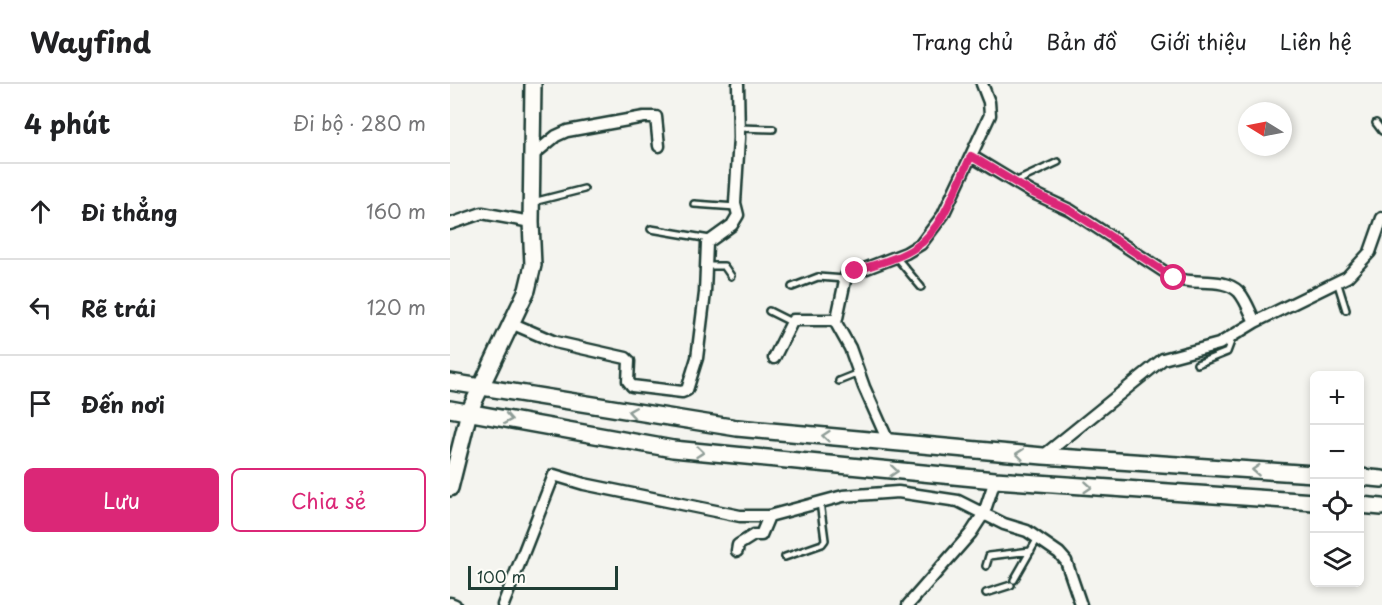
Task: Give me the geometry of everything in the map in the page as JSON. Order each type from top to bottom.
[{"type":"street","points":[[450,488],[469,412],[527,290],[533,265],[531,203],[533,84]]},
{"type":"street","points":[[512,323],[555,342],[626,358],[629,362],[628,381],[632,386],[685,391],[697,358],[705,293],[706,248],[710,239],[736,220],[738,84]]},
{"type":"street","points":[[888,441],[836,320],[846,279],[849,273],[896,257],[921,244],[943,215],[990,115],[989,102],[982,84]]},
{"type":"street","points":[[532,156],[556,136],[567,131],[644,117],[656,117],[659,146]]},
{"type":"street","points":[[971,156],[1070,210],[1174,278],[1192,283],[1232,287],[1242,296],[1255,322]]},
{"type":"street","points":[[450,224],[482,213],[531,222]]},
{"type":"street","points":[[1043,456],[1156,363],[1174,355],[1213,346],[1337,281],[1359,266],[1370,252],[1382,218]]},
{"type":"street","points":[[774,358],[790,322],[836,320]]},
{"type":"street","points":[[450,382],[737,428],[1043,456],[1310,474]]},
{"type":"street","points":[[450,409],[673,449],[994,480],[1310,502]]},
{"type":"street","points":[[502,605],[554,475],[715,512],[769,516],[820,501],[898,492],[958,501],[1038,538],[1064,556],[1081,605]]},
{"type":"street","points":[[1364,477],[1382,479]]},
{"type":"street","points":[[908,605],[958,549],[984,513],[994,480]]},
{"type":"street","points":[[1364,506],[1382,507]]},
{"type":"street","points":[[737,551],[742,541],[761,535],[769,516]]},
{"type":"street","points":[[450,603],[455,605]]},
{"type":"lane","points":[[1376,123],[1382,131]]},
{"type":"lane","points":[[739,128],[772,129]]},
{"type":"lane","points":[[1016,182],[1058,162]]},
{"type":"lane","points":[[531,203],[584,189]]},
{"type":"lane","points":[[694,204],[736,207]]},
{"type":"lane","points":[[651,229],[710,239]]},
{"type":"lane","points":[[896,257],[921,287]]},
{"type":"lane","points":[[706,266],[724,266],[731,276]]},
{"type":"lane","points":[[792,287],[818,277],[846,279]]},
{"type":"lane","points":[[1337,281],[1346,310]]},
{"type":"lane","points":[[769,311],[790,322]]},
{"type":"lane","points":[[1197,364],[1227,352],[1234,335]]},
{"type":"lane","points":[[839,381],[859,373]]},
{"type":"lane","points":[[785,557],[822,544],[825,540],[820,501]]},
{"type":"lane","points":[[986,593],[1012,582],[1038,538]]},
{"type":"lane","points":[[986,566],[989,556],[1031,551]]},
{"type":"route","points":[[855,271],[906,253],[921,244],[943,215],[971,156],[1031,192],[1070,210],[1174,278]]}]
